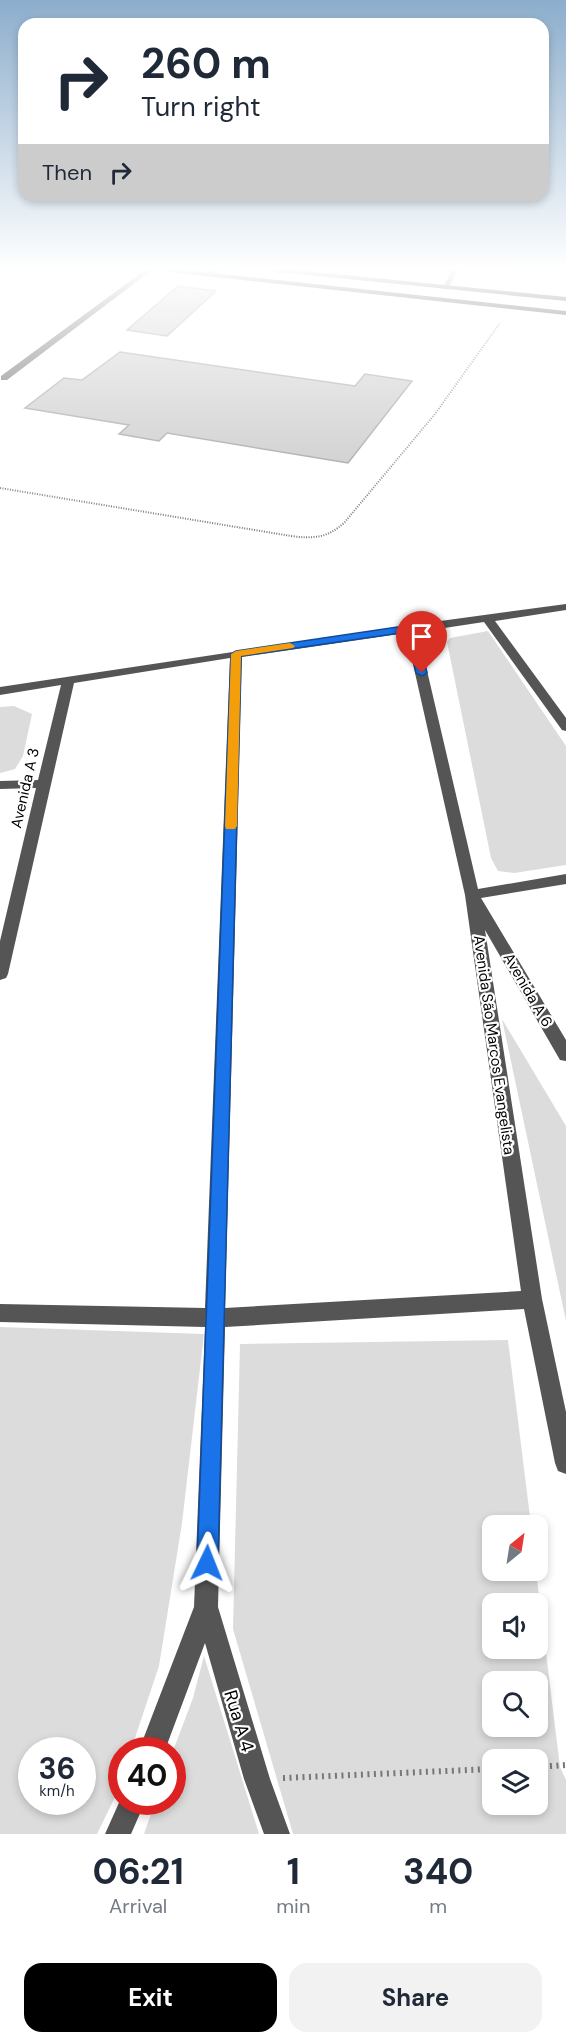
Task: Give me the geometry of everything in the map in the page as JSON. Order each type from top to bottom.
[{"type":"street","points":[[4,378],[34,356]]},
{"type":"street","points":[[0,691],[411,628],[566,607]]},
{"type":"street","points":[[488,619],[566,727]]},
{"type":"street","name":"Avenida São Marcos Evangelista","points":[[411,628],[472,895],[532,1299],[566,1463]]},
{"type":"street","name":"Rua A 4","points":[[236,654],[206,1607],[257,1779],[278,1834]]},
{"type":"street","name":"Avenida A 3","points":[[0,974],[7,907],[43,784],[68,681]]},
{"type":"street","points":[[0,785],[43,784]]},
{"type":"street","points":[[472,895],[566,879]]},
{"type":"street","name":"Avenida A 6","points":[[472,895],[566,1055]]},
{"type":"street","points":[[0,1313],[216,1318],[532,1299]]},
{"type":"street","name":"Rua A 4","points":[[157,1737],[206,1607]]},
{"type":"street","points":[[118,1834],[126,1815]]},
{"type":"path","points":[[0,489],[291,536],[309,538],[329,536],[344,523],[435,414],[476,356]]},
{"type":"path","points":[[548,1767],[566,1766]]},
{"type":"path","points":[[257,1779],[482,1769]]},
{"type":"shaded area","points":[[488,631],[566,746],[566,865],[514,873],[498,871],[491,858],[447,642],[450,638]]},
{"type":"shaded area","points":[[14,706],[32,714],[23,756],[15,769],[0,773],[0,707]]},
{"type":"shaded area","points":[[502,1019],[566,1126],[566,1321]]},
{"type":"shaded area","points":[[0,1327],[204,1334],[182,1523],[159,1666],[135,1737],[108,1737],[108,1811],[97,1834],[0,1834]]},
{"type":"shaded area","points":[[508,1340],[530,1515],[482,1515],[482,1581],[537,1581],[539,1593],[482,1593],[482,1659],[547,1659],[560,1767],[566,1780],[566,1834],[293,1834],[233,1629],[240,1344]]},
{"type":"shaded area","points":[[204,1656],[259,1834],[144,1834],[151,1815],[186,1815],[186,1737],[178,1737],[193,1698]]},
{"type":"building","points":[[115,356],[145,356],[355,386],[365,374],[412,381],[348,463],[167,433],[159,441],[119,434],[129,425],[25,408],[64,378],[82,380]]},
{"type":"slow traffic","points":[[231,826],[236,654],[290,646]]},
{"type":"route","points":[[207,1563],[236,654],[411,628],[422,673]]}]
